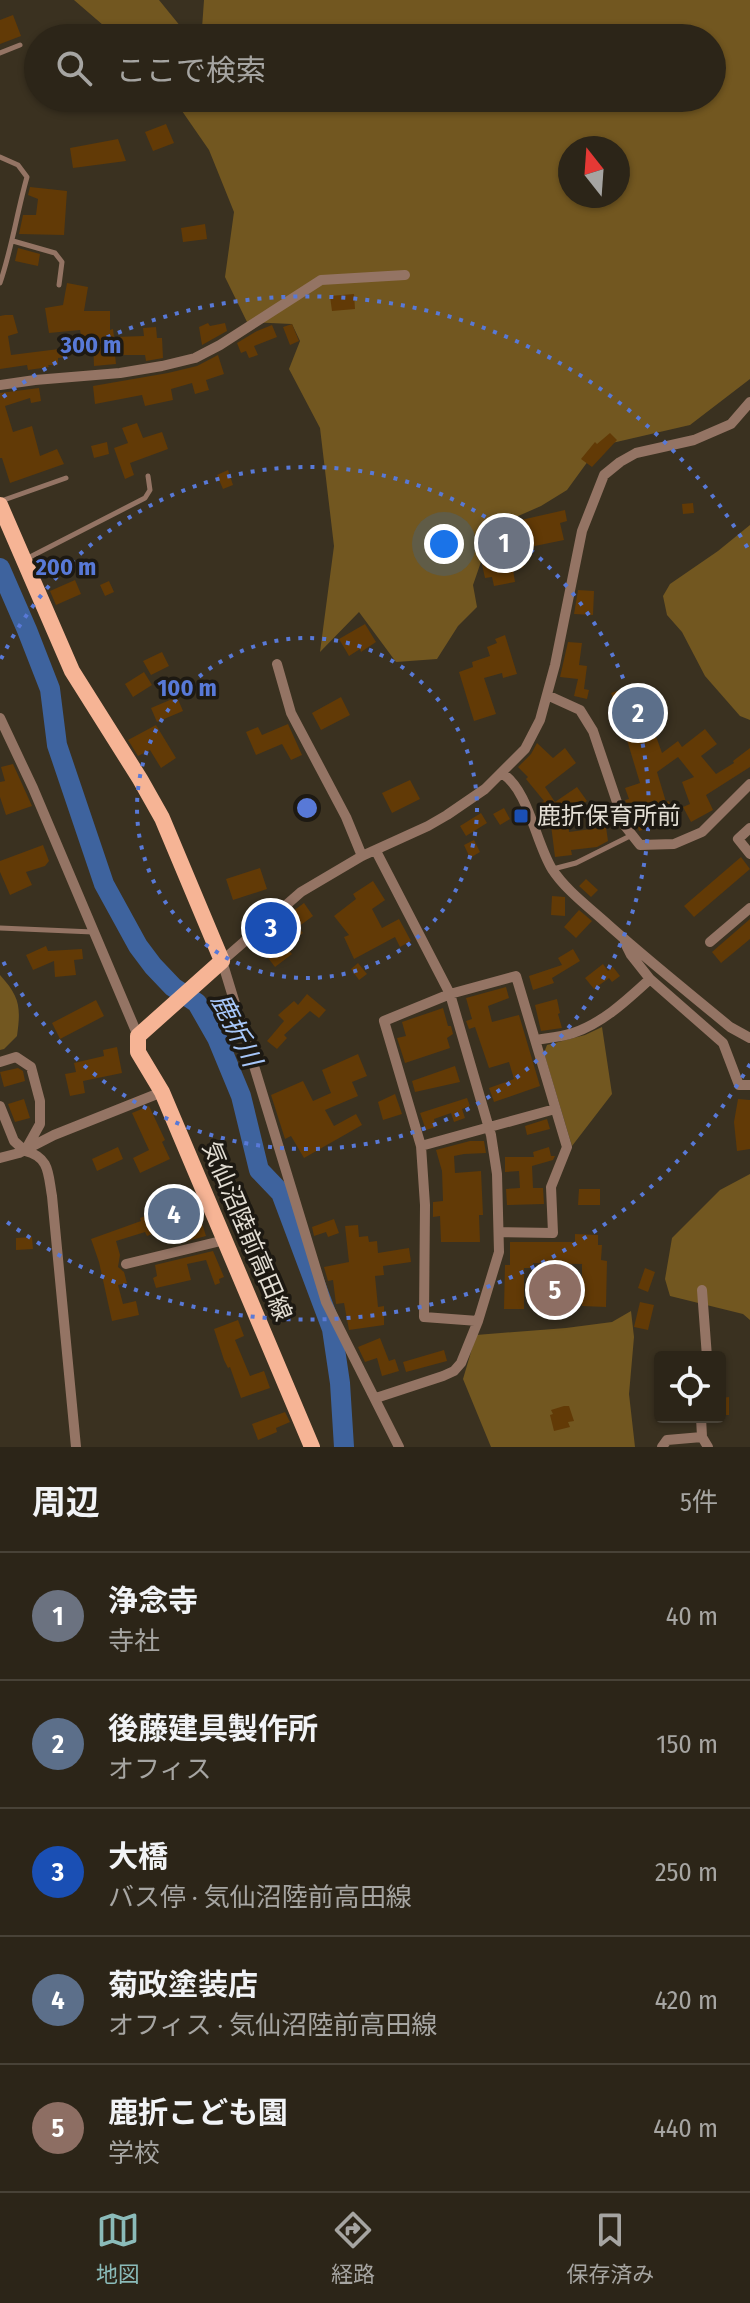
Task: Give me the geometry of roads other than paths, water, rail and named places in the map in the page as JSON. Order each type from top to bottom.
[{"type":"main road","points":[[0,503],[72,671],[162,818],[222,961],[138,1036]]},
{"type":"main road","name":"気仙沼陸前高田線","points":[[138,1036],[138,1052],[162,1092],[312,1447]]},
{"type":"street","points":[[0,385],[120,373],[195,358],[321,280],[405,275]]},
{"type":"street","points":[[399,1447],[326,1302],[222,961],[301,892],[362,856],[447,815],[485,789],[525,749],[540,720],[582,531],[604,475],[636,453],[694,440],[731,424],[750,402]]},
{"type":"street","points":[[277,664],[291,713],[346,817],[362,856]]},
{"type":"street","points":[[547,695],[580,710],[593,731],[625,826],[640,845],[674,844],[702,832],[750,784]]},
{"type":"street","points":[[0,718],[33,788],[138,1036]]},
{"type":"street","points":[[502,773],[512,780],[519,792],[552,869],[578,898],[730,1027],[750,1038]]},
{"type":"street","points":[[750,828],[738,839],[750,854]]},
{"type":"street","points":[[376,851],[450,994],[489,1127],[497,1174],[499,1252],[478,1321],[461,1363],[443,1376],[376,1398]]},
{"type":"street","points":[[710,942],[750,908]]},
{"type":"street","points":[[623,938],[631,955],[650,979],[723,1043],[739,1085],[750,1085]]},
{"type":"street","points":[[478,1321],[424,1317],[425,1205],[421,1146],[384,1021],[450,994],[516,976],[567,1147],[551,1187],[553,1233],[499,1232]]},
{"type":"street","points":[[535,1040],[572,1033],[593,1024],[618,1008],[650,979]]},
{"type":"street","points":[[0,1062],[16,1057],[31,1067],[40,1101],[40,1124],[25,1151]]},
{"type":"street","points":[[0,1158],[25,1151],[54,1135],[162,1092]]},
{"type":"street","points":[[0,1106],[14,1141],[25,1151],[37,1154],[46,1164],[52,1196],[76,1447]]},
{"type":"street","points":[[421,1146],[555,1109]]},
{"type":"street","points":[[126,1264],[225,1240]]},
{"type":"street","points":[[702,1290],[707,1351]]},
{"type":"street","points":[[662,1447],[667,1440],[705,1442]]},
{"type":"lane","points":[[0,53],[20,45]]},
{"type":"lane","points":[[0,157],[18,165],[27,177],[0,283]]},
{"type":"lane","points":[[13,241],[55,253],[62,262],[59,285]]},
{"type":"lane","points":[[23,560],[145,498],[150,490],[148,476]]},
{"type":"lane","points":[[0,503],[66,478]]},
{"type":"lane","points":[[552,869],[576,863],[632,835]]},
{"type":"lane","points":[[0,928],[93,932]]},
{"type":"waterway","name":"鹿折川","points":[[0,568],[50,689],[57,745],[104,884],[138,946],[153,966],[173,987],[197,1003],[217,1038],[241,1096],[259,1170],[281,1193],[332,1329],[340,1383],[344,1447]]},
{"type":"place","name":"浄念寺","points":[[504,543]]},
{"type":"place","name":"後藤建具製作所","points":[[638,713]]},
{"type":"place","name":"鹿折保育所前","points":[[521,816]]},
{"type":"place","name":"大橋","points":[[271,928]]},
{"type":"place","name":"菊政塗装店","points":[[174,1214]]},
{"type":"place","name":"鹿折こども園","points":[[555,1290]]}]
